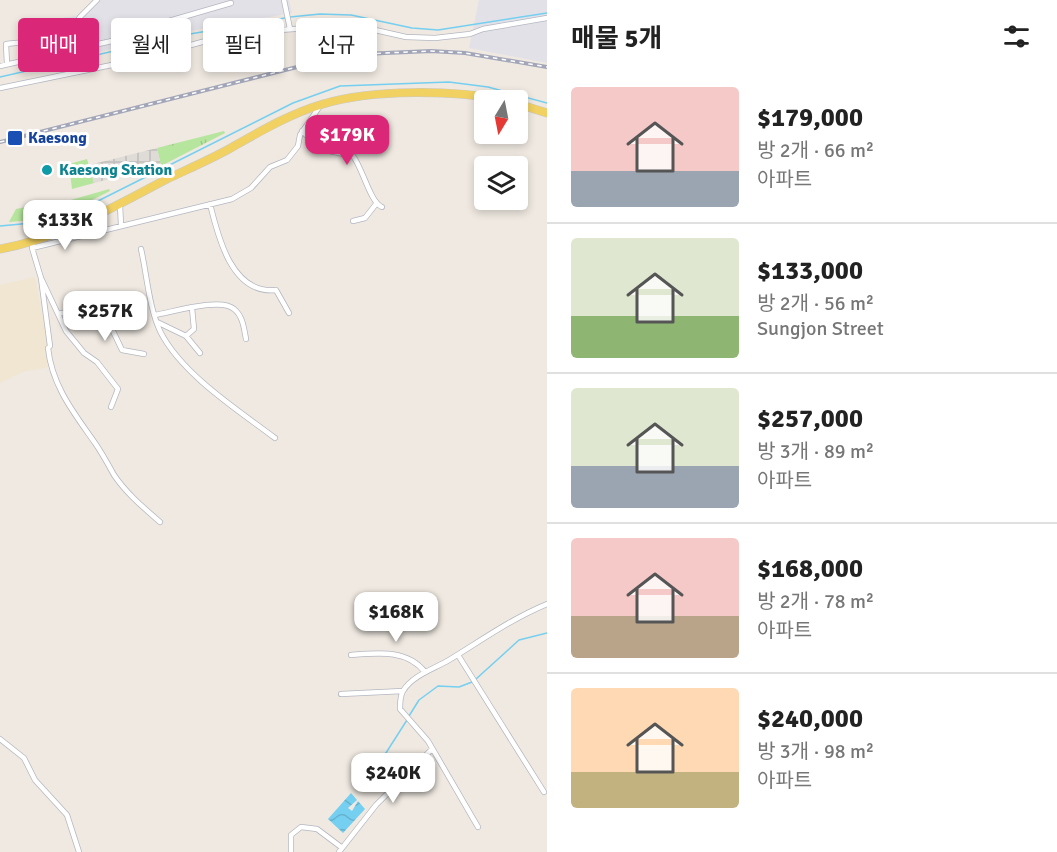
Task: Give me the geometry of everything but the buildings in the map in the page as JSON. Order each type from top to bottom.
[{"type":"main road","points":[[0,249],[32,246],[120,206],[273,124],[321,104],[358,96],[474,95]]},
{"type":"main road","points":[[528,107],[547,113]]},
{"type":"street","points":[[79,18],[98,0]]},
{"type":"street","points":[[284,0],[290,29]]},
{"type":"street","points":[[99,44],[152,32],[169,21],[231,3]]},
{"type":"street","points":[[0,88],[114,65],[234,33],[353,25],[406,37],[435,38],[470,34],[483,29],[547,18]]},
{"type":"street","points":[[7,64],[6,44],[18,43]]},
{"type":"street","points":[[0,66],[18,62]]},
{"type":"street","points":[[160,522],[140,506],[115,477],[97,446],[72,413],[57,383],[49,363],[48,348],[50,346],[41,278],[32,246],[232,199],[251,188],[270,167],[287,160],[298,146],[302,131],[321,104]]},
{"type":"street","points":[[302,131],[320,149],[353,156],[365,176],[376,204],[382,207]]},
{"type":"street","points":[[210,204],[227,258],[257,289],[276,290],[289,313]]},
{"type":"street","points":[[353,220],[366,218],[376,204]]},
{"type":"street","points":[[120,206],[121,225]]},
{"type":"street","points":[[141,249],[157,322],[170,346],[198,378],[275,438]]},
{"type":"street","points":[[41,278],[66,331],[84,353],[98,362],[118,389],[111,406]]},
{"type":"street","points":[[155,315],[220,303],[233,307],[242,322],[246,339]]},
{"type":"street","points":[[58,314],[86,308],[92,319],[110,325],[122,350],[144,354]]},
{"type":"street","points":[[186,336],[194,329],[192,308]]},
{"type":"street","points":[[157,322],[186,336],[200,353]]},
{"type":"street","points":[[341,694],[403,691],[425,672],[458,655],[492,631],[547,604]]},
{"type":"street","points":[[351,655],[400,655],[410,659],[425,672]]},
{"type":"street","points":[[458,655],[544,792]]},
{"type":"street","points":[[403,691],[400,709],[432,749],[478,827]]},
{"type":"street","points":[[0,739],[24,758],[35,780],[67,815],[79,852]]},
{"type":"street","points":[[291,852],[291,835],[301,827],[317,829],[340,850],[376,805],[432,749]]},
{"type":"shaded area","points":[[96,0],[289,0],[292,13],[264,18],[203,18],[203,29],[191,31],[191,18],[111,18],[111,49],[99,52],[99,18],[61,18],[77,16]]},
{"type":"shaded area","points":[[479,0],[547,0],[547,63],[469,48]]},
{"type":"shaded area","points":[[157,148],[161,166],[94,183],[89,165]]},
{"type":"shaded area","points":[[35,277],[47,342],[49,367],[23,372],[0,383],[0,285]]},
{"type":"green space","points":[[224,131],[225,133],[161,166],[157,148]]},
{"type":"green space","points":[[87,159],[94,183],[72,189],[69,164]]},
{"type":"green space","points":[[109,189],[110,191],[78,207],[80,213],[68,218],[64,202]]},
{"type":"green space","points":[[37,205],[45,206],[46,215],[38,217],[39,226],[32,227],[33,220],[9,222],[16,209]]},
{"type":"water","points":[[351,793],[357,800],[348,808],[352,811],[358,801],[365,809],[343,833],[328,819]]},
{"type":"waterway","points":[[290,17],[320,14],[351,15],[412,28],[438,30],[547,13]]},
{"type":"waterway","points":[[0,77],[184,35],[285,18]]},
{"type":"waterway","points":[[80,210],[293,103],[340,86],[449,82],[488,87],[547,103]]},
{"type":"waterway","points":[[39,222],[46,220]]},
{"type":"waterway","points":[[0,226],[32,223]]},
{"type":"waterway","points":[[476,679],[519,640],[547,633]]},
{"type":"waterway","points":[[409,716],[419,700],[438,686],[459,687],[472,682]]},
{"type":"waterway","points":[[362,782],[384,756],[407,720]]},
{"type":"railway","points":[[0,142],[305,65],[363,54],[431,51],[465,53],[547,67]]},
{"type":"place","name":"Kaesong","points":[[15,138]]},
{"type":"place","name":"Kaesong Station","points":[[47,170]]}]
